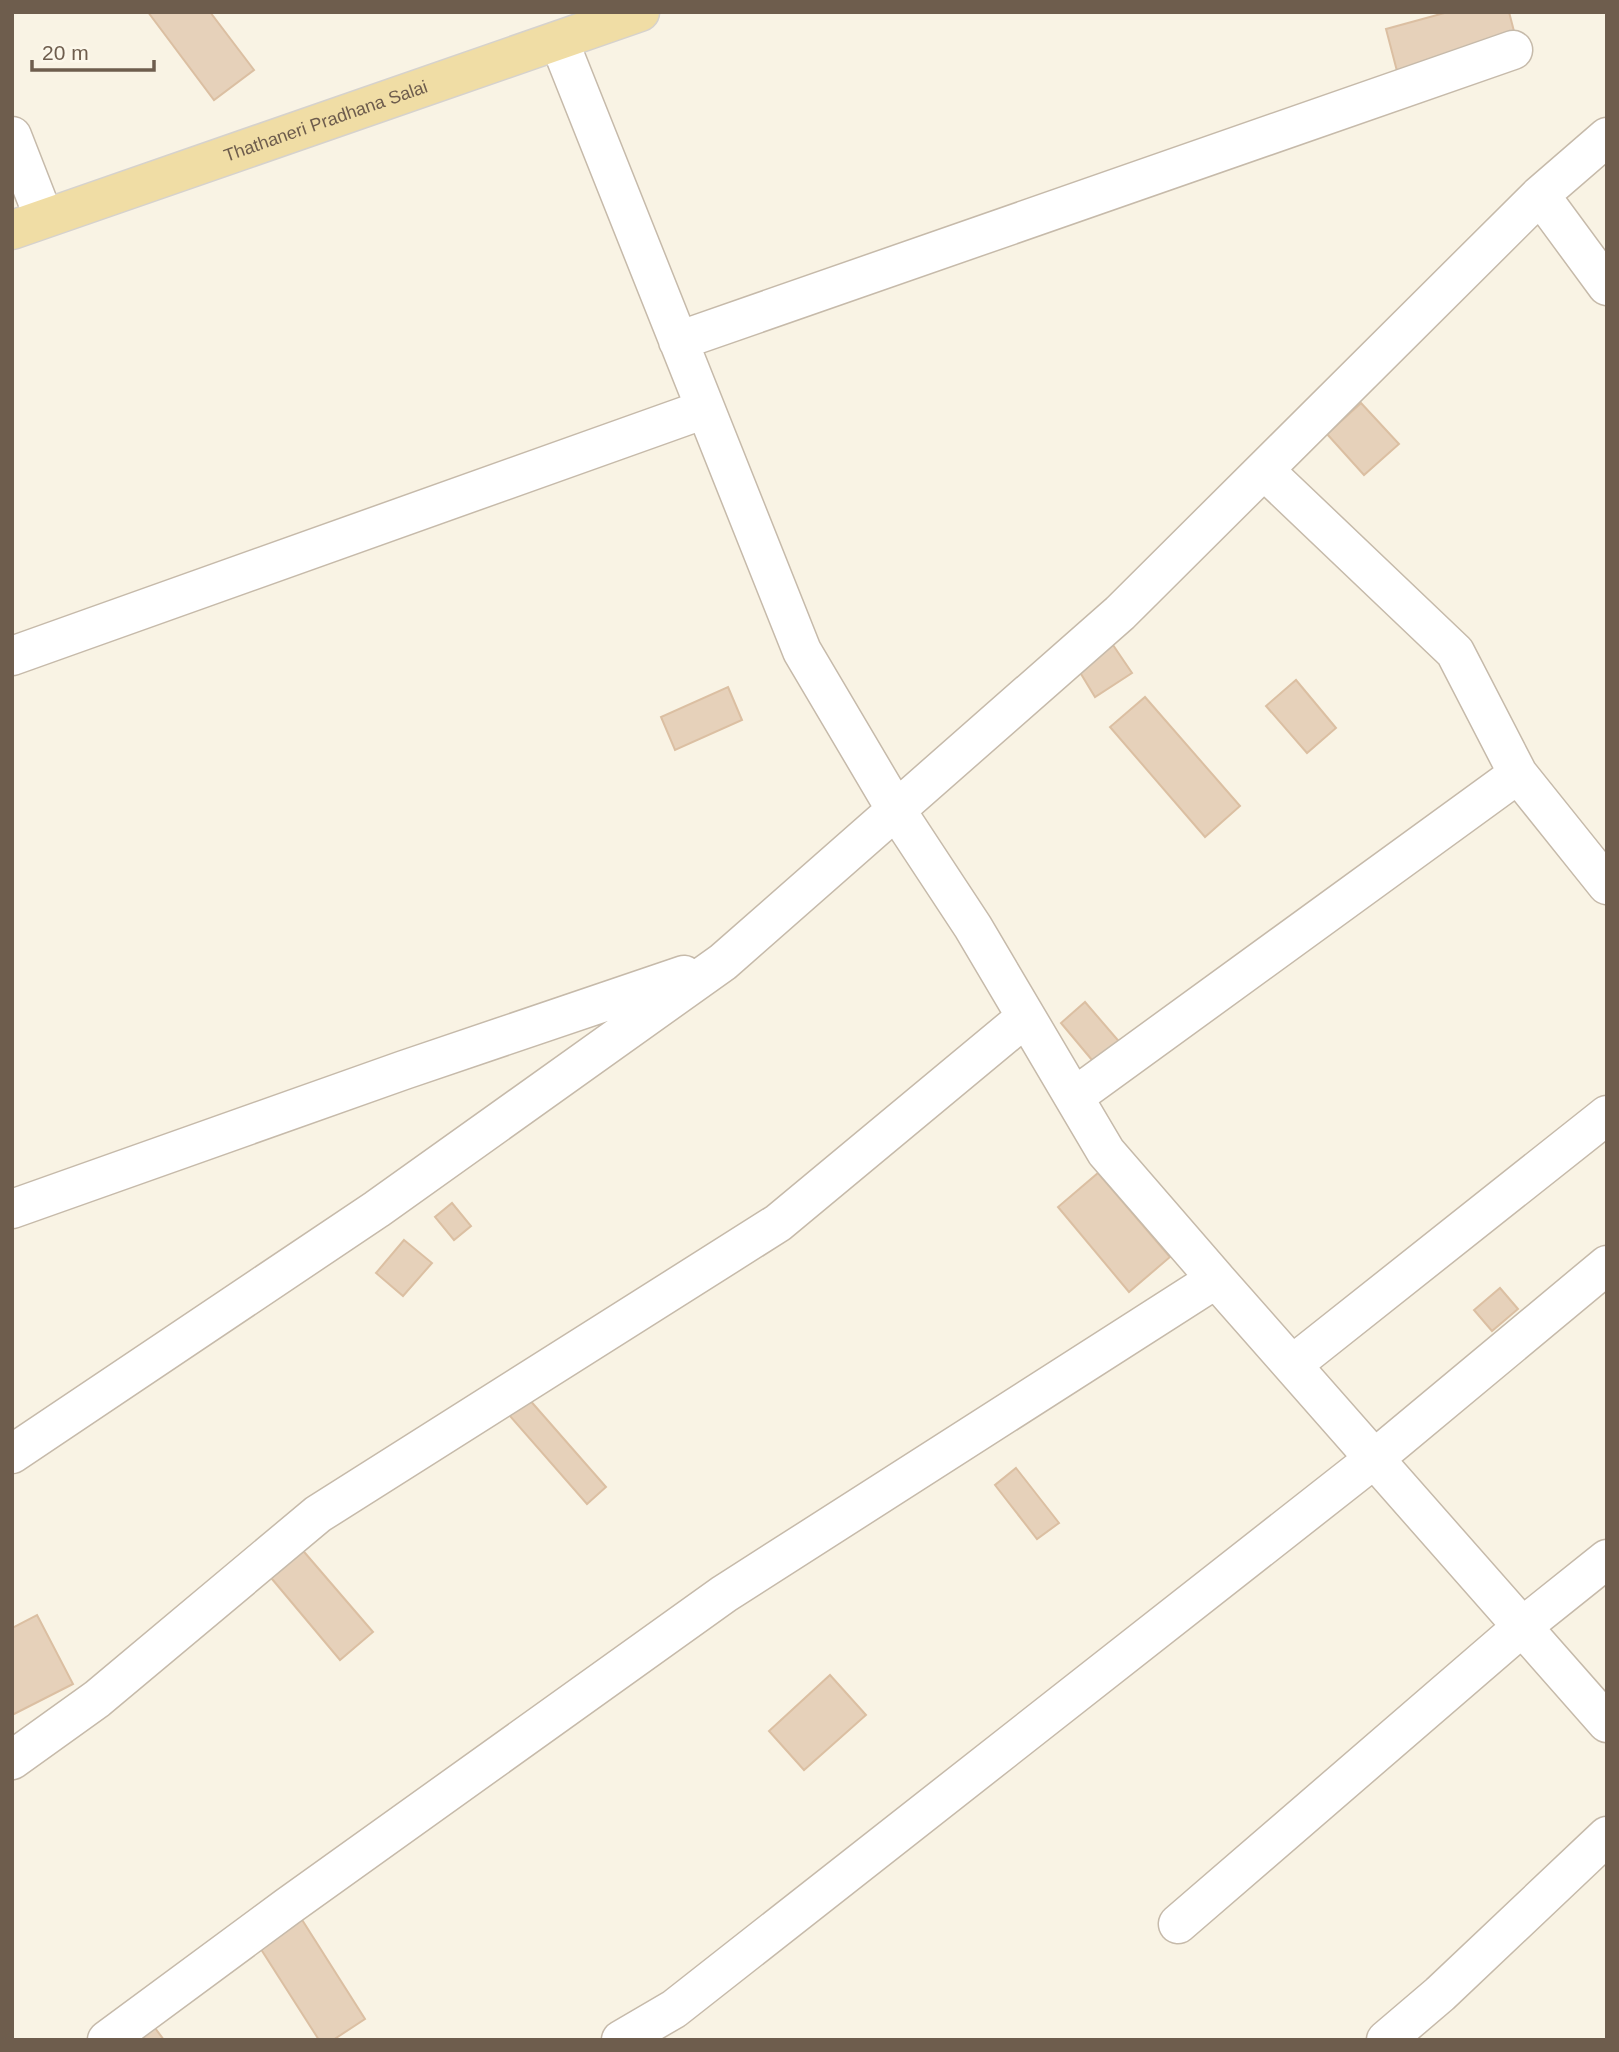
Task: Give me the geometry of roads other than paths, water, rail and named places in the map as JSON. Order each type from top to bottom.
[{"type":"main road","name":"Thathaneri Pradhana Salai","points":[[28,224],[640,12]]},
{"type":"street","points":[[559,41],[802,651],[896,810],[973,926],[1106,1152],[1607,1723]]},
{"type":"street","points":[[678,341],[1513,50]]},
{"type":"street","points":[[12,136],[28,224]]},
{"type":"street","points":[[12,1454],[377,1209],[723,962],[1120,613],[1540,195],[1607,137]]},
{"type":"street","points":[[1540,195],[1607,286]]},
{"type":"street","points":[[12,656],[705,409]]},
{"type":"street","points":[[1264,470],[1455,652],[1518,774],[1607,886]]},
{"type":"street","points":[[1073,1097],[1518,774]]},
{"type":"street","points":[[12,1209],[404,1070],[723,962]]},
{"type":"street","points":[[12,1760],[97,1699],[318,1514],[778,1223],[1026,1017]]},
{"type":"street","points":[[1292,1364],[1607,1115]]},
{"type":"street","points":[[621,2040],[674,2009],[1374,1459],[1607,1265]]},
{"type":"street","points":[[107,2040],[287,1907],[724,1594],[1216,1279]]},
{"type":"street","points":[[1178,1924],[1522,1627],[1607,1559]]},
{"type":"street","points":[[1386,2040],[1440,1994],[1607,1836]]}]
